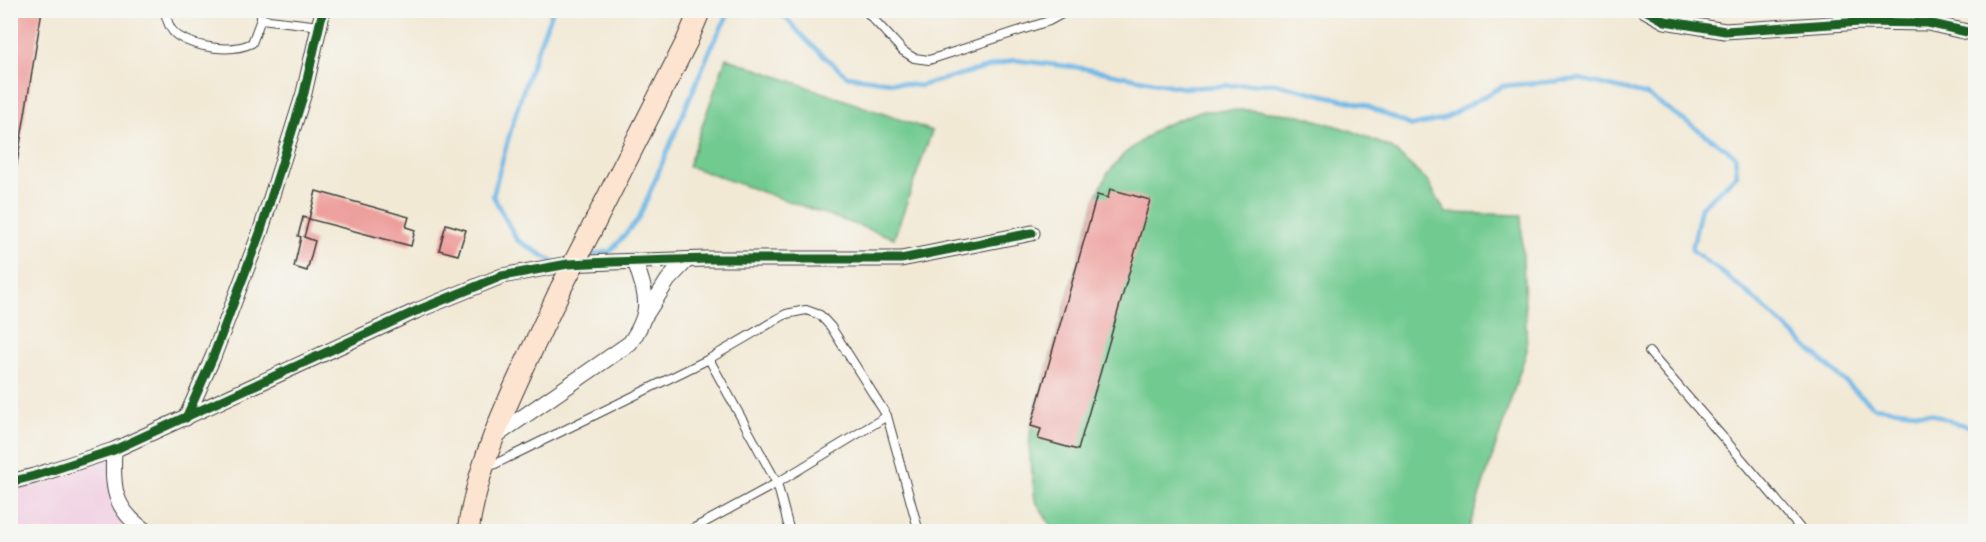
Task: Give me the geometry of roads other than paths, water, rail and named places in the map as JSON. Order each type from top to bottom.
[{"type":"street","points":[[186,418],[213,357],[260,233],[304,93],[323,10]]},
{"type":"street","points":[[468,531],[482,471],[494,437],[561,288],[687,41],[700,10]]},
{"type":"street","points":[[1645,10],[1665,21],[1725,31],[1861,22],[1928,23],[1976,34]]},
{"type":"street","points":[[10,482],[114,450],[416,311],[502,276],[567,264],[635,261],[901,259],[1032,233]]},
{"type":"street","points":[[494,437],[630,343],[668,280],[687,260]]},
{"type":"street","points":[[635,261],[643,285],[645,316]]},
{"type":"street","points":[[114,450],[114,488],[119,504],[127,516],[147,531]]},
{"type":"lane","points":[[165,10],[167,21],[176,35],[207,46],[232,49],[252,43],[261,15],[320,26]]},
{"type":"lane","points":[[865,10],[903,51],[914,58],[929,60],[1049,21],[1069,10]]},
{"type":"lane","points":[[482,471],[709,359],[786,314],[806,310],[820,315],[831,327],[887,416],[920,531]]},
{"type":"lane","points":[[1649,352],[1803,531]]},
{"type":"lane","points":[[709,359],[777,483],[790,531]]},
{"type":"lane","points":[[687,531],[777,483],[887,416]]},
{"type":"waterway","points":[[552,261],[517,240],[493,196],[519,102],[553,10]]},
{"type":"waterway","points":[[584,256],[611,251],[639,218],[713,43],[729,13],[737,10]]},
{"type":"waterway","points":[[770,10],[784,16],[808,42],[847,76],[919,86],[1014,60],[1082,68],[1184,88],[1273,83],[1365,105],[1412,126],[1441,120],[1503,86],[1580,79],[1647,95],[1735,155],[1737,175],[1701,207],[1692,250],[1748,293],[1873,407],[1932,414],[1976,428]]}]
